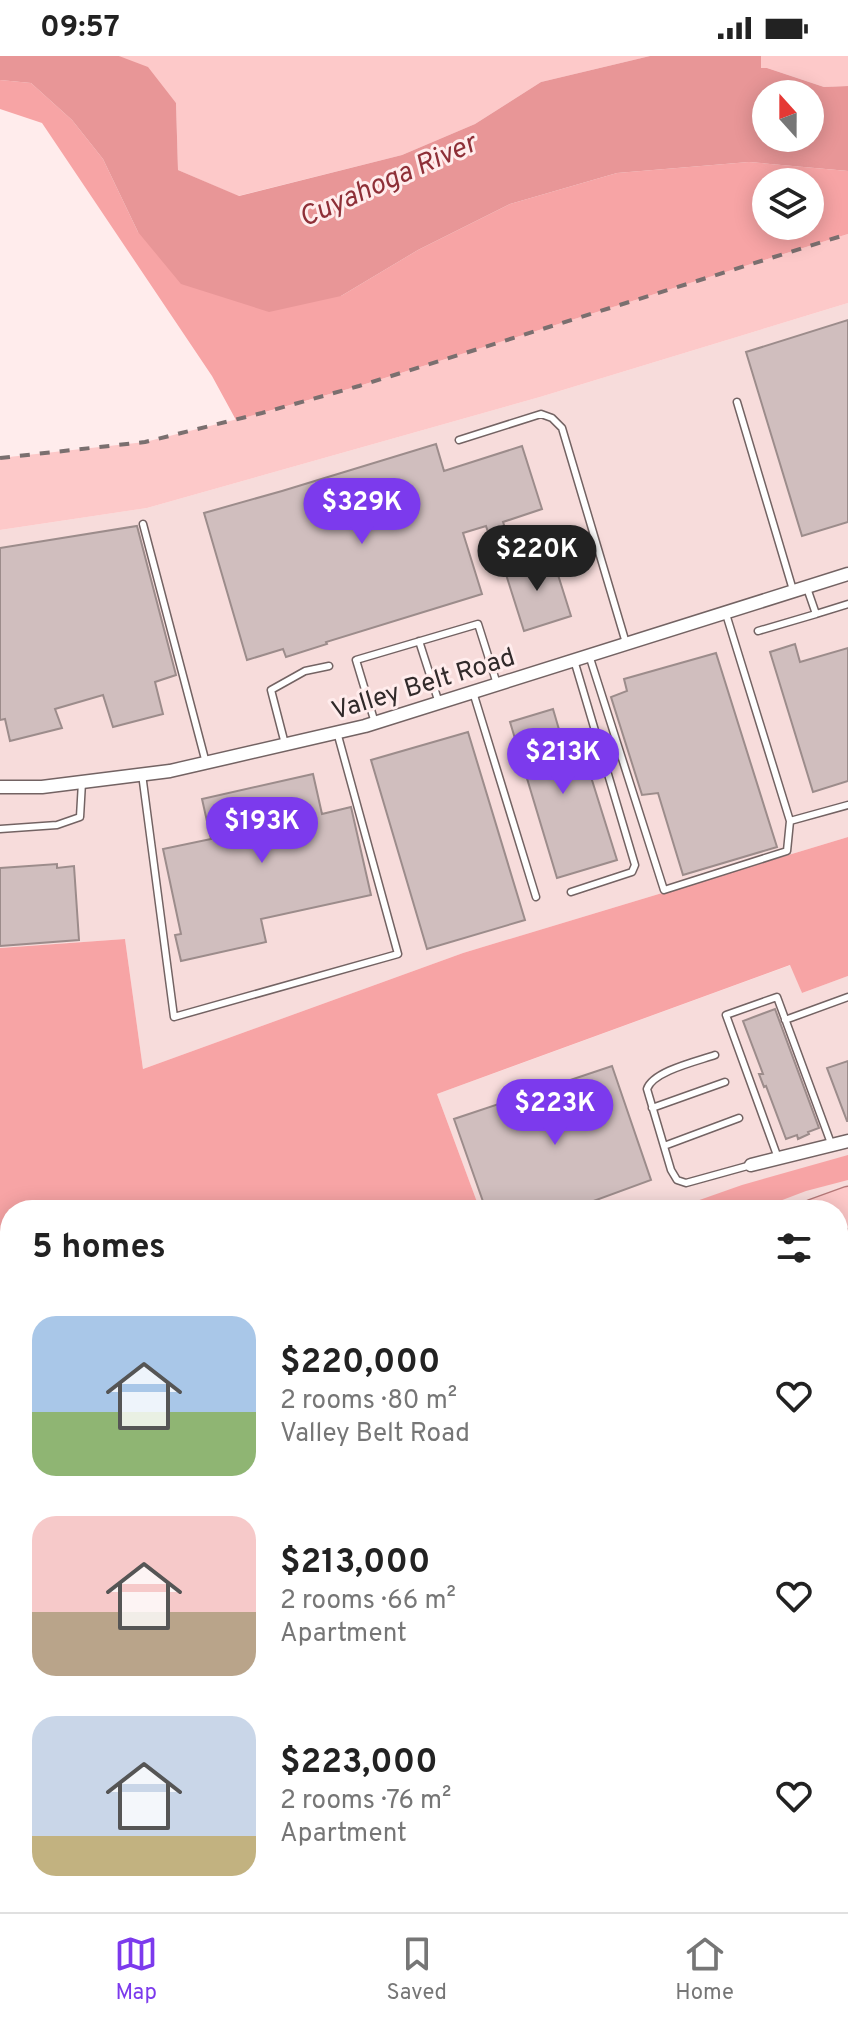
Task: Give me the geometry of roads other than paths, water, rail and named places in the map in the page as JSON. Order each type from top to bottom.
[{"type":"street","name":"Valley Belt Road","points":[[0,787],[42,787],[170,771],[375,723],[848,574]]},
{"type":"street","points":[[751,1165],[848,1141]]},
{"type":"lane","points":[[737,402],[800,590],[816,614]]},
{"type":"lane","points":[[459,440],[541,414],[552,418],[562,428],[626,643]]},
{"type":"lane","points":[[143,524],[206,763]]},
{"type":"lane","points":[[758,631],[848,604]]},
{"type":"lane","points":[[589,655],[664,890],[787,851],[790,821],[726,614]]},
{"type":"lane","points":[[375,723],[356,660],[478,624],[497,684]]},
{"type":"lane","points":[[419,641],[439,703]]},
{"type":"lane","points":[[571,892],[632,872],[635,865],[574,660]]},
{"type":"lane","points":[[285,744],[271,690],[305,671],[329,666]]},
{"type":"lane","points":[[473,692],[536,897]]},
{"type":"lane","points":[[142,774],[174,1017],[398,954],[337,732]]},
{"type":"lane","points":[[0,829],[57,825],[80,817],[82,782]]},
{"type":"lane","points":[[790,821],[848,805]]},
{"type":"lane","points":[[778,1158],[726,1015],[777,997],[832,1146]]},
{"type":"lane","points":[[785,1020],[848,997]]},
{"type":"lane","points":[[715,1055],[659,1075],[649,1082],[647,1089],[671,1170],[677,1180],[686,1183],[751,1165]]},
{"type":"lane","points":[[652,1108],[725,1082]]},
{"type":"lane","points":[[664,1146],[739,1118]]},
{"type":"water","name":"Cuyahoga River","points":[[0,56],[119,56],[148,67],[176,103],[178,170],[239,196],[402,155],[475,124],[541,82],[650,56],[761,56],[761,68],[803,80],[752,80],[752,152],[824,152],[824,87],[848,86],[848,171],[749,162],[617,173],[510,204],[418,250],[341,296],[269,312],[181,284],[138,232],[103,159],[72,120],[31,83],[0,80]]},
{"type":"railway","points":[[0,458],[145,442],[262,413],[359,386],[848,234]]}]
